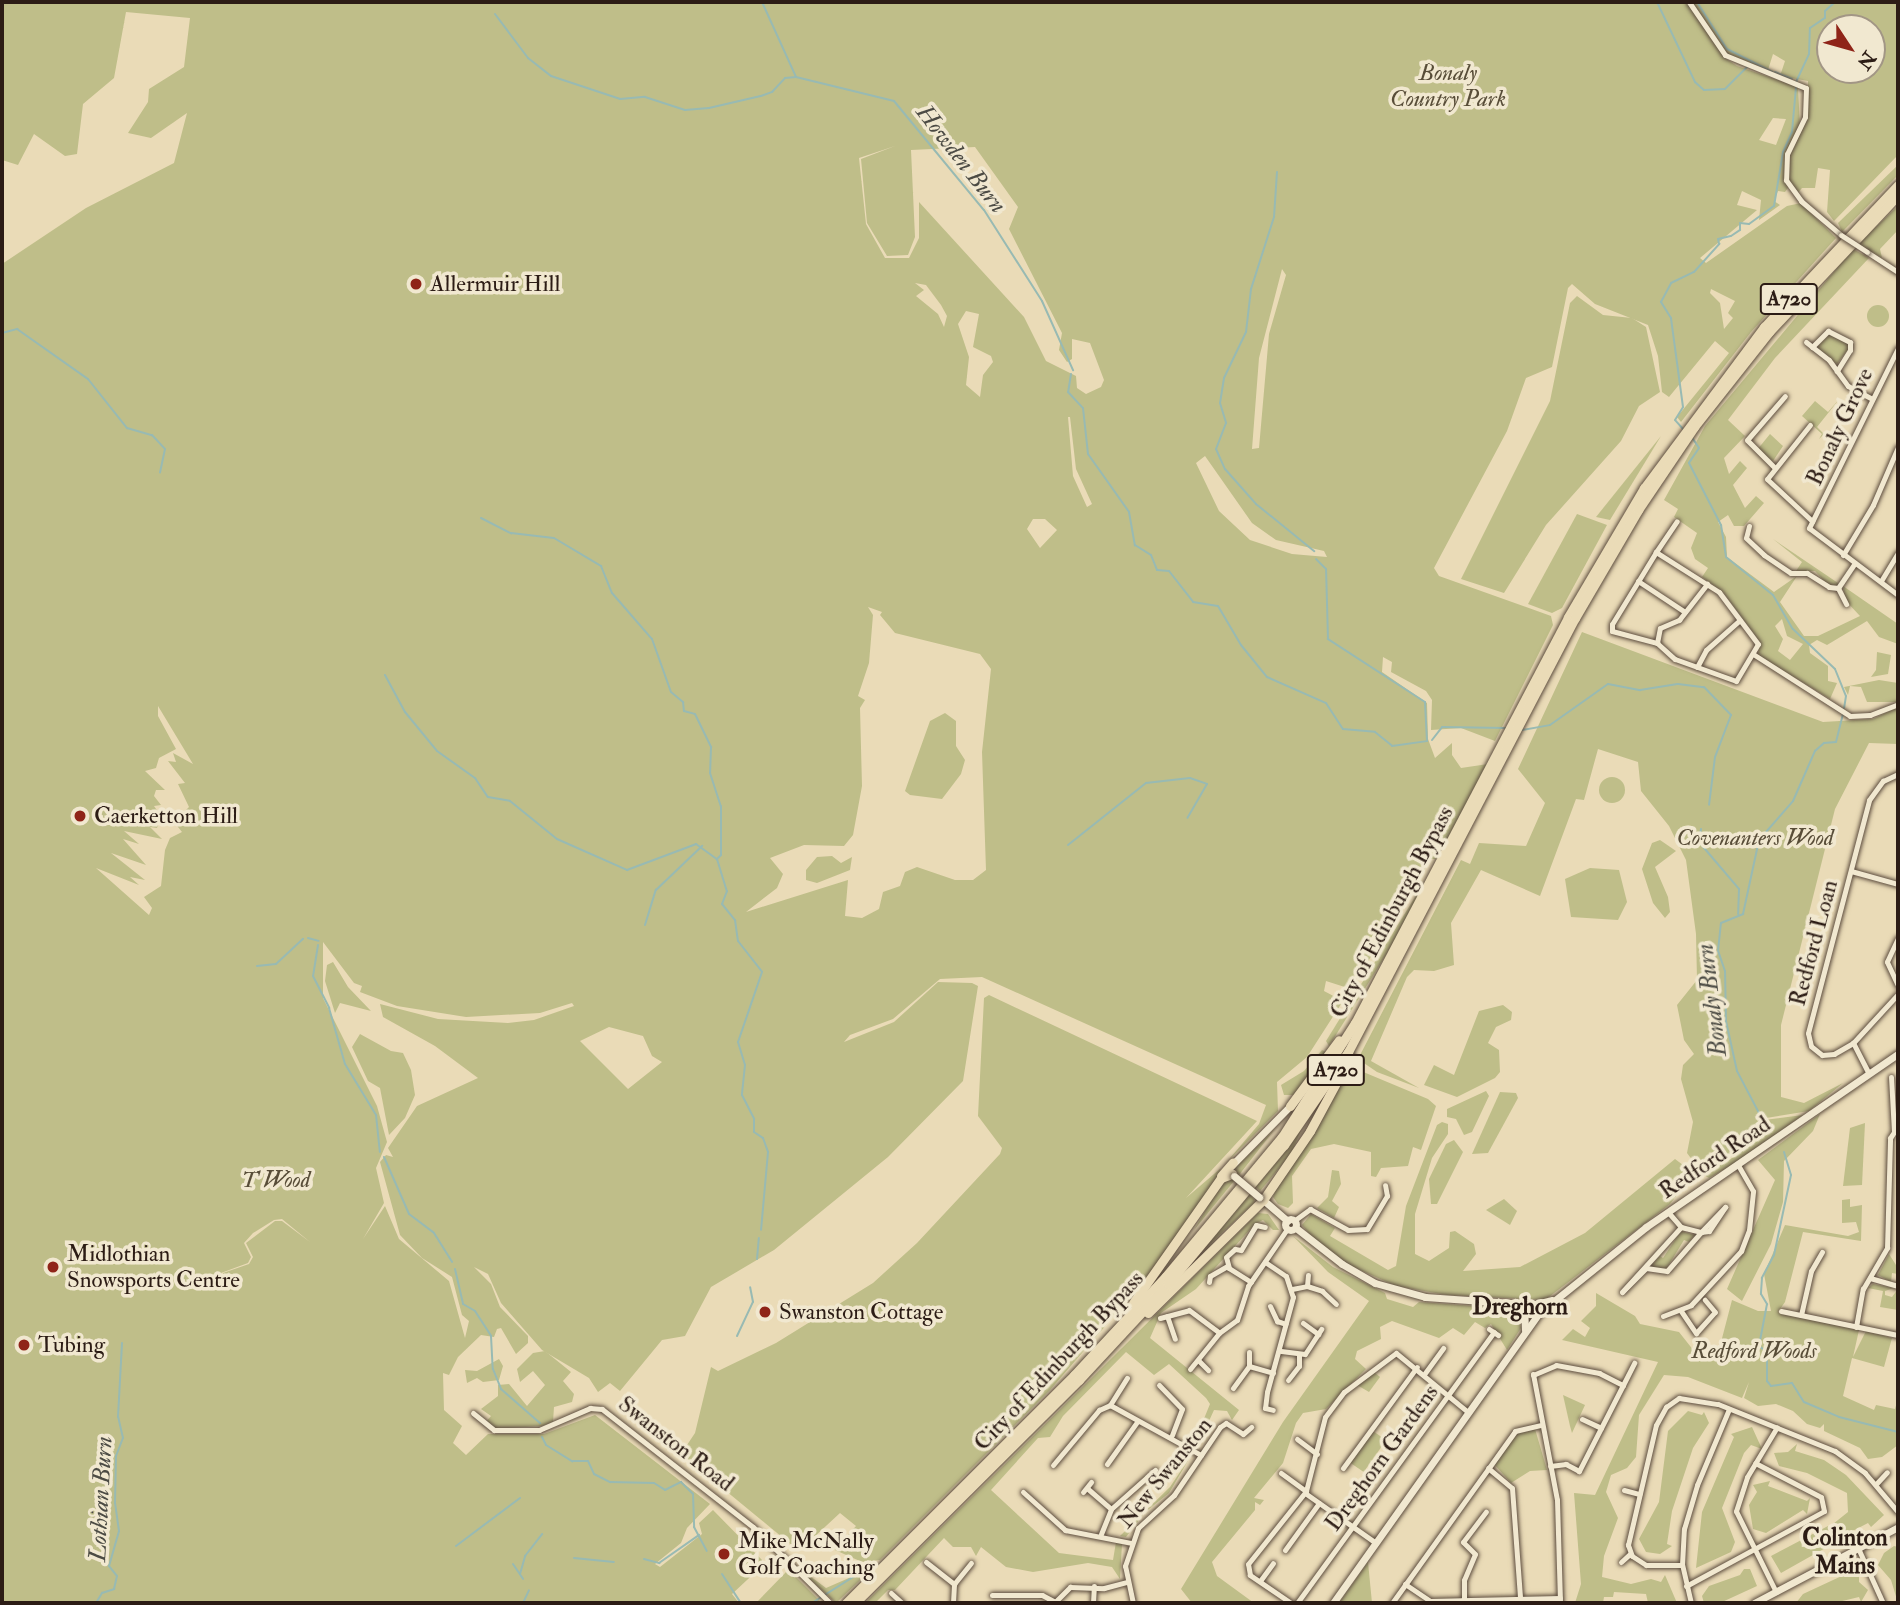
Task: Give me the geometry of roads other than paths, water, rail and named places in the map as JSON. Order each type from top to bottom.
[{"type":"highway","name":"City of Edinburgh Bypass","points":[[846,1603],[1076,1378],[1166,1276],[1282,1137],[1339,1051],[1387,965],[1568,617],[1681,440],[1783,306],[1898,185]]},
{"type":"highway","name":"City of Edinburgh Bypass","points":[[1691,425],[1788,310],[1898,195]]},
{"type":"highway","name":"City of Edinburgh Bypass","points":[[855,1603],[1168,1284],[1283,1145],[1348,1052],[1588,594],[1681,440]]},
{"type":"highway","points":[[1290,1106],[1387,965]]},
{"type":"highway","points":[[1076,1378],[1261,1198],[1317,1120],[1387,980]]},
{"type":"highway","points":[[1076,1378],[1174,1250],[1233,1162]]},
{"type":"highway","points":[[1221,1178],[1233,1175]]},
{"type":"main road","name":"Redford Road","points":[[1333,1603],[1536,1316],[1555,1298],[1668,1212],[1739,1167],[1868,1072],[1898,1054]]},
{"type":"main road","points":[[1290,1106],[1233,1162],[1233,1175],[1342,1264],[1376,1283],[1425,1297],[1506,1303],[1536,1316]]},
{"type":"main road","name":"Redford Road","points":[[1524,1310],[1555,1298]]},
{"type":"main road","points":[[1535,1304],[1536,1316]]},
{"type":"main road","points":[[1524,1310],[1525,1331]]},
{"type":"main road","points":[[1754,1603],[1898,1527]]},
{"type":"street","points":[[1689,2],[1715,46],[1736,64],[1748,65],[1806,88],[1805,117],[1790,143],[1786,180],[1801,201],[1841,235],[1898,272]]},
{"type":"street","points":[[1812,347],[1828,331],[1850,342],[1850,350],[1837,371]]},
{"type":"street","points":[[1806,342],[1837,371],[1848,386],[1871,398]]},
{"type":"street","name":"Bonaly Grove","points":[[1812,521],[1898,348]]},
{"type":"street","points":[[1774,467],[1747,440],[1785,397]]},
{"type":"street","points":[[1810,425],[1774,467],[1768,482],[1812,521],[1810,532],[1898,595]]},
{"type":"street","points":[[1843,555],[1873,505],[1898,447]]},
{"type":"street","points":[[1656,552],[1723,596],[1758,645],[1734,682],[1675,659],[1657,643],[1644,643],[1611,628],[1638,581],[1656,552],[1676,520]]},
{"type":"street","points":[[1749,526],[1746,538],[1763,555],[1791,573],[1807,573],[1838,588],[1846,604]]},
{"type":"street","points":[[1881,582],[1898,553]]},
{"type":"street","points":[[1838,588],[1855,563]]},
{"type":"street","points":[[1638,581],[1685,612]]},
{"type":"street","points":[[1657,643],[1660,628],[1675,623],[1707,584]]},
{"type":"street","points":[[1697,667],[1706,650],[1740,620]]},
{"type":"street","points":[[1753,654],[1848,715],[1870,716],[1888,704],[1898,704]]},
{"type":"street","name":"Redford Loan","points":[[1853,1043],[1834,1054],[1822,1055],[1808,1038],[1872,794],[1883,781],[1898,774]]},
{"type":"street","points":[[1851,872],[1898,883]]},
{"type":"street","points":[[1898,938],[1886,962],[1898,986]]},
{"type":"street","points":[[1868,1072],[1853,1043],[1898,994]]},
{"type":"street","points":[[1856,1327],[1863,1289],[1886,1253],[1896,1131],[1891,1077]]},
{"type":"street","points":[[1661,1316],[1681,1311],[1701,1297],[1736,1257],[1749,1230],[1753,1186],[1739,1167]]},
{"type":"street","points":[[1190,1368],[1199,1361],[1220,1333],[1237,1320],[1251,1282],[1291,1224],[1310,1209],[1348,1230],[1364,1230],[1390,1197],[1385,1185]]},
{"type":"street","points":[[1668,1212],[1681,1227],[1701,1231],[1709,1231],[1726,1208],[1721,1208],[1701,1231],[1667,1271],[1646,1268],[1638,1269],[1622,1292],[1626,1292],[1646,1268],[1681,1227]]},
{"type":"street","points":[[1227,1266],[1228,1254],[1241,1250],[1256,1225],[1265,1227]]},
{"type":"street","points":[[1801,1315],[1811,1270],[1821,1256]]},
{"type":"street","points":[[1265,1262],[1282,1272],[1293,1289],[1281,1351],[1265,1408],[1273,1410]]},
{"type":"street","points":[[1227,1266],[1251,1282]]},
{"type":"street","points":[[1209,1282],[1210,1276],[1227,1266]]},
{"type":"street","points":[[1307,1286],[1308,1275]]},
{"type":"street","points":[[1870,1278],[1898,1286]]},
{"type":"street","points":[[1293,1289],[1307,1286],[1325,1293],[1337,1304]]},
{"type":"street","points":[[1681,1311],[1696,1333],[1715,1312],[1705,1300]]},
{"type":"street","points":[[1175,1339],[1163,1317],[1180,1306],[1193,1312],[1220,1333]]},
{"type":"street","points":[[1273,1309],[1277,1321],[1286,1324]]},
{"type":"street","points":[[1781,1311],[1898,1335]]},
{"type":"street","points":[[1281,1351],[1299,1355],[1308,1351],[1320,1331],[1303,1323]]},
{"type":"street","name":"Dreghorn Gardens","points":[[1297,1603],[1494,1332]]},
{"type":"street","points":[[1425,1373],[1443,1348]]},
{"type":"street","points":[[1233,1388],[1249,1366],[1249,1352]]},
{"type":"street","points":[[1291,1603],[1250,1575],[1248,1564],[1306,1492],[1325,1416],[1349,1387],[1394,1353],[1425,1373],[1446,1397],[1469,1413]]},
{"type":"street","points":[[1289,1380],[1299,1366],[1299,1355]]},
{"type":"street","points":[[1199,1361],[1208,1370]]},
{"type":"street","points":[[1550,1466],[1566,1464],[1578,1474],[1634,1363]]},
{"type":"street","points":[[1405,1584],[1427,1601],[1520,1598],[1560,1601],[1562,1563],[1550,1466],[1533,1374],[1556,1365],[1599,1373],[1623,1385]]},
{"type":"street","points":[[1249,1366],[1273,1373]]},
{"type":"street","points":[[1343,1468],[1417,1367]]},
{"type":"street","points":[[1053,1465],[1055,1458],[1099,1410],[1110,1405],[1127,1378]]},
{"type":"street","points":[[1116,1379],[1122,1384]]},
{"type":"street","points":[[1161,1389],[1185,1408],[1172,1435]]},
{"type":"street","points":[[1630,1554],[1628,1540],[1656,1425],[1668,1405],[1685,1398],[1729,1409],[1839,1454],[1876,1484],[1898,1511]]},
{"type":"street","points":[[1110,1405],[1137,1422],[1172,1435],[1201,1455]]},
{"type":"street","name":"Swanston Road","points":[[473,1413],[494,1430],[539,1430],[587,1409],[602,1409],[753,1527],[828,1602]]},
{"type":"street","points":[[1691,1603],[1682,1566],[1684,1529],[1693,1497],[1729,1409]]},
{"type":"street","points":[[1582,1419],[1601,1428]]},
{"type":"street","points":[[1112,1463],[1137,1422]]},
{"type":"street","name":"New Swanston","points":[[1133,1603],[1126,1582],[1130,1543],[1143,1522],[1174,1495],[1226,1423],[1243,1437],[1251,1427]]},
{"type":"street","points":[[1392,1603],[1518,1429],[1541,1425]]},
{"type":"street","points":[[1776,1592],[1736,1511],[1755,1463],[1777,1427]]},
{"type":"street","points":[[1297,1439],[1317,1454]]},
{"type":"street","points":[[1686,1586],[1818,1517],[1826,1506],[1813,1491],[1755,1463]]},
{"type":"street","points":[[1488,1468],[1512,1488],[1520,1598]]},
{"type":"street","points":[[1876,1484],[1887,1472]]},
{"type":"street","points":[[1281,1473],[1376,1543]]},
{"type":"street","points":[[1101,1534],[1111,1510],[1155,1475]]},
{"type":"street","points":[[1087,1488],[1111,1510]]},
{"type":"street","points":[[1032,1489],[1025,1494],[1065,1530],[1101,1534],[1130,1543]]},
{"type":"street","points":[[1624,1490],[1639,1494]]},
{"type":"street","points":[[1287,1546],[1319,1503]]},
{"type":"street","points":[[1464,1599],[1464,1580],[1475,1554],[1463,1542],[1486,1512]]},
{"type":"street","points":[[1858,1548],[1883,1603]]},
{"type":"street","points":[[1630,1554],[1650,1566],[1682,1566]]},
{"type":"street","points":[[1621,1562],[1630,1554]]},
{"type":"street","points":[[929,1563],[954,1584]]},
{"type":"street","points":[[953,1603],[954,1584],[962,1568],[971,1563]]},
{"type":"street","points":[[1260,1581],[1273,1563]]},
{"type":"street","points":[[992,1595],[1000,1592],[1042,1595],[1055,1603],[1070,1587],[1126,1582]]},
{"type":"street","points":[[1093,1603],[1094,1586]]},
{"type":"street","points":[[895,1595],[902,1603]]},
{"type":"waterway","points":[[762,2],[796,77]]},
{"type":"waterway","points":[[1657,2],[1695,82],[1704,90],[1725,89],[1752,62]]},
{"type":"waterway","points":[[1697,2],[1727,49],[1773,72]]},
{"type":"waterway","points":[[1796,82],[1809,54],[1810,28],[1825,18],[1825,11],[1835,2]]},
{"type":"waterway","name":"Howden Burn","points":[[495,14],[528,58],[551,76],[620,99],[645,97],[685,110],[709,108],[761,96],[772,92],[785,78],[796,77],[894,101],[984,210],[1042,301],[1073,370]]},
{"type":"waterway","points":[[1775,72],[1792,79]]},
{"type":"waterway","name":"Bonaly Burn","points":[[1684,430],[1675,420],[1683,407],[1671,318],[1661,302],[1671,283],[1694,272],[1719,244],[1718,239],[1731,236],[1740,230],[1740,223],[1749,224],[1774,206],[1783,152],[1792,132],[1796,87]]},
{"type":"waterway","points":[[1277,172],[1274,217],[1251,289],[1246,332],[1224,378],[1220,403],[1226,423],[1216,449],[1225,469],[1256,504],[1314,551]]},
{"type":"waterway","points":[[2,333],[17,329],[88,379],[127,428],[152,435],[165,449],[160,472]]},
{"type":"waterway","name":"Howden Burn","points":[[1071,374],[1068,392],[1083,408],[1088,454],[1129,512],[1135,545],[1151,555],[1157,570],[1169,571],[1193,602],[1218,606],[1241,645],[1267,677],[1326,703],[1343,729],[1375,732],[1392,746],[1427,741],[1425,702],[1328,639],[1326,569],[1316,559]]},
{"type":"waterway","name":"Bonaly Burn","points":[[1691,436],[1699,448],[1689,463],[1721,525],[1726,557],[1773,595],[1793,629],[1835,669],[1846,696],[1844,708]]},
{"type":"waterway","points":[[481,518],[511,533],[554,538],[601,566],[612,593],[652,639],[671,692],[683,702],[684,711],[695,714],[711,747],[710,773],[721,806],[721,855],[717,859]]},
{"type":"waterway","points":[[385,675],[405,712],[437,751],[475,778],[488,797],[510,801],[557,839],[627,870],[696,844],[717,859],[727,891],[722,904],[735,920],[738,941],[762,972],[738,1042],[745,1065],[742,1095],[754,1119],[754,1132],[763,1138],[768,1152],[761,1230]]},
{"type":"waterway","name":"Howden Burn","points":[[1522,730],[1550,725],[1608,684],[1640,690],[1678,684],[1704,687],[1731,715],[1715,757],[1709,805]]},
{"type":"waterway","name":"Bonaly Burn","points":[[1769,1132],[1737,1071],[1726,1021],[1725,971],[1718,951],[1721,923],[1743,914],[1759,840],[1793,801],[1815,751],[1824,743],[1836,742],[1843,714]]},
{"type":"waterway","name":"Howden Burn","points":[[1432,740],[1442,727],[1506,728]]},
{"type":"waterway","points":[[1068,845],[1146,783],[1190,778],[1207,784],[1187,818]]},
{"type":"waterway","name":"Howden Burn","points":[[1701,829],[1699,842],[1739,889],[1738,914]]},
{"type":"waterway","points":[[645,925],[656,890],[702,846]]},
{"type":"waterway","points":[[308,938],[319,941]]},
{"type":"waterway","points":[[257,966],[276,964],[303,939]]},
{"type":"waterway","points":[[318,945],[313,976],[329,1008],[345,1064],[376,1115],[380,1152]]},
{"type":"waterway","points":[[1784,1152],[1791,1175],[1774,1255],[1762,1278],[1761,1294],[1767,1304],[1759,1346],[1767,1352],[1767,1381],[1771,1386],[1792,1383],[1804,1402],[1839,1417],[1898,1432]]},
{"type":"waterway","points":[[384,1157],[409,1214],[434,1233],[452,1262]]},
{"type":"waterway","points":[[757,1259],[759,1238]]},
{"type":"waterway","points":[[455,1269],[463,1304],[475,1311],[491,1336],[493,1369],[501,1389],[540,1423]]},
{"type":"waterway","points":[[737,1336],[753,1302],[750,1287]]},
{"type":"waterway","name":"Lothian Burn","points":[[96,1603],[102,1593],[114,1589],[117,1576],[109,1566],[119,1531],[115,1503],[116,1456],[123,1438],[118,1417],[122,1343]]},
{"type":"waterway","points":[[542,1437],[546,1445],[572,1461],[588,1461],[594,1474],[610,1482],[654,1483],[665,1490],[681,1482],[693,1494],[694,1527],[707,1551]]},
{"type":"waterway","points":[[456,1546],[520,1498]]},
{"type":"waterway","points":[[520,1574],[525,1556],[542,1534]]},
{"type":"waterway","points":[[644,1559],[659,1563],[699,1535]]},
{"type":"waterway","points":[[574,1558],[614,1562]]},
{"type":"waterway","points":[[812,1603],[875,1563]]},
{"type":"waterway","points":[[513,1564],[523,1579]]},
{"type":"waterway","points":[[722,1574],[741,1603]]},
{"type":"waterway","points":[[523,1603],[529,1590]]},
{"type":"place","name":"Allermuir Hill","points":[[416,284]]},
{"type":"place","name":"Caerketton Hill","points":[[80,816]]},
{"type":"place","name":"Midlothian Snowsports Centre","points":[[53,1267]]},
{"type":"place","name":"Swanston Cottage","points":[[765,1312]]},
{"type":"place","name":"Tubing","points":[[24,1345]]},
{"type":"place","name":"Mike McNally Golf Coaching","points":[[724,1554]]},
{"type":"district","name":"Dreghorn","points":[[1520,1307]]},
{"type":"district","name":"Colinton Mains","points":[[1845,1552]]},
{"type":"park label","name":"Bonaly Country Park","points":[[1448,86]]},
{"type":"park label","name":"Covenanters Wood","points":[[1755,838]]},
{"type":"park label","name":"T Wood","points":[[276,1180]]},
{"type":"park label","name":"Redford Woods","points":[[1754,1351]]}]
